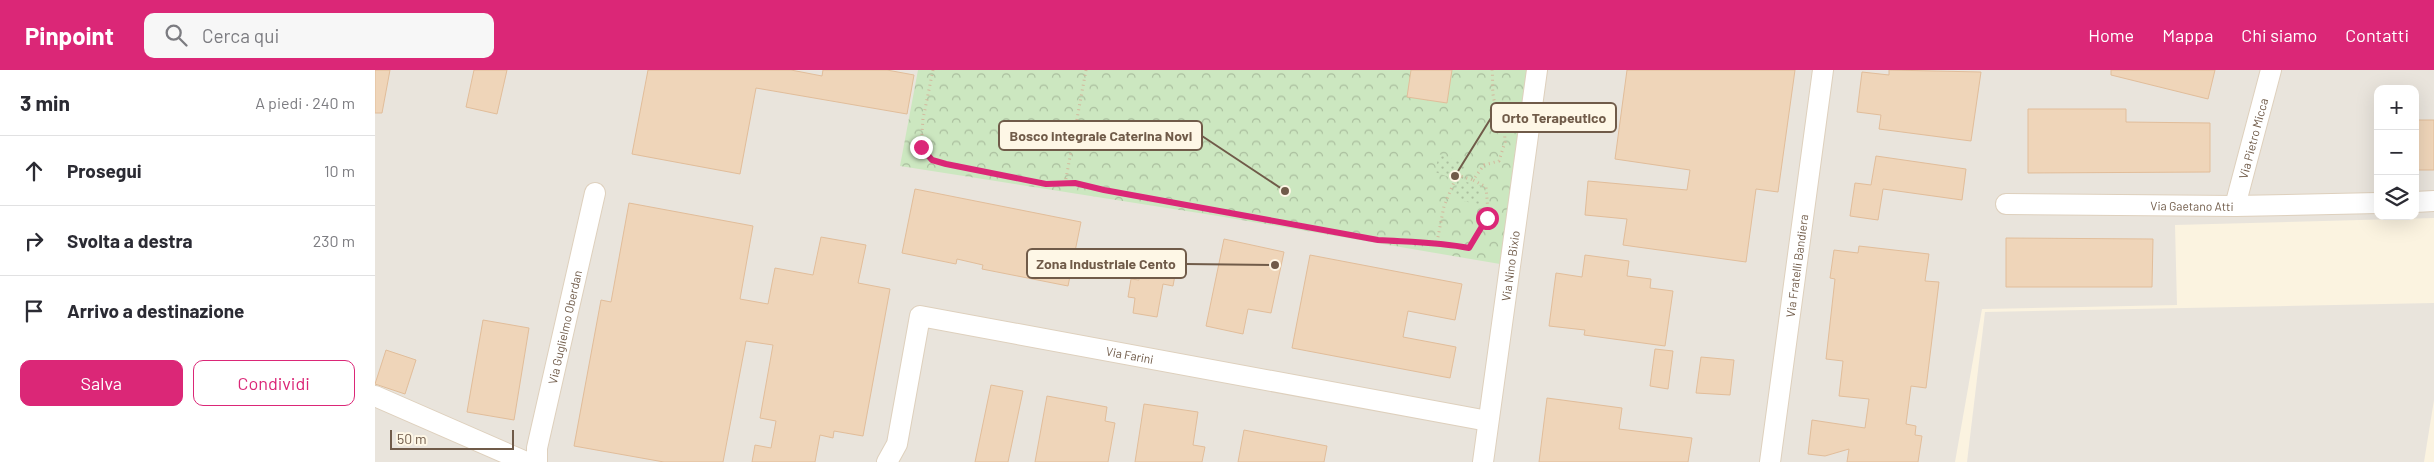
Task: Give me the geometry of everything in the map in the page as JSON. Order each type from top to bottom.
[{"type":"street","name":"Via Nino Bixio","points":[[1483,462],[1537,70]]},
{"type":"street","name":"Via Fratelli Bandiera","points":[[1770,462],[1823,70]]},
{"type":"street","name":"Via Pietro Micca","points":[[2235,206],[2271,70]]},
{"type":"street","name":"Via Guglielmo Oberdan","points":[[537,462],[537,448],[595,192]]},
{"type":"street","points":[[2419,202],[2434,201]]},
{"type":"street","name":"Via Gaetano Atti","points":[[2006,204],[2235,206],[2374,203]]},
{"type":"street","name":"Via Farini","points":[[887,462],[897,444],[920,316],[1488,421]]},
{"type":"street","points":[[375,396],[526,462]]},
{"type":"path","points":[[933,70],[923,119],[921,147],[932,160],[1046,184],[1075,183],[1104,190],[1378,240],[1420,244],[1437,242],[1469,248],[1479,234],[1488,211],[1486,187],[1457,175],[1444,206],[1437,242]]},
{"type":"path","points":[[1065,184],[1086,70]]},
{"type":"path","points":[[1473,180],[1484,165],[1499,161],[1505,142],[1504,117],[1496,109],[1493,101],[1492,70]]},
{"type":"shaded area","points":[[375,70],[2434,70],[2434,218],[2419,218],[2419,85],[2374,85],[2374,220],[2175,225],[2177,305],[1982,309],[1955,462],[375,462]]},
{"type":"shaded area","points":[[2434,303],[2434,400],[2424,462],[1967,462],[1985,312]]},
{"type":"green space","points":[[918,70],[1528,70],[1500,264],[1218,216],[900,166]]},
{"type":"green space","points":[[1439,154],[1465,164],[1463,181],[1480,186],[1479,204],[1462,201],[1456,195],[1457,180],[1435,172]]},
{"type":"building","points":[[375,70],[390,70],[382,113],[375,113]]},
{"type":"building","points":[[474,70],[507,70],[497,114],[466,107]]},
{"type":"building","points":[[648,70],[791,70],[822,76],[823,70],[887,70],[914,75],[907,114],[756,88],[740,174],[632,154]]},
{"type":"building","points":[[1411,70],[1452,70],[1447,103],[1407,97]]},
{"type":"building","points":[[1627,70],[1795,70],[1778,192],[1756,189],[1746,262],[1623,245],[1627,219],[1585,215],[1588,181],[1687,190],[1690,170],[1615,159]]},
{"type":"building","points":[[1889,70],[1981,72],[1971,141],[1879,129],[1881,115],[1857,112],[1862,72],[1889,75]]},
{"type":"building","points":[[2111,70],[2215,70],[2208,99],[2111,75]]},
{"type":"building","points":[[2028,109],[2126,109],[2126,122],[2210,123],[2210,172],[2028,173]]},
{"type":"building","points":[[2419,120],[2434,120],[2434,170],[2419,170]]},
{"type":"building","points":[[1876,156],[1966,169],[1962,200],[1883,189],[1878,220],[1850,216],[1855,183],[1871,185]]},
{"type":"building","points":[[915,189],[1081,222],[1068,286],[982,269],[983,265],[957,259],[956,264],[902,253]]},
{"type":"building","points":[[629,203],[753,226],[740,299],[768,304],[775,268],[813,275],[821,237],[866,245],[858,283],[890,289],[863,436],[834,431],[833,438],[820,435],[815,462],[752,462],[755,445],[771,448],[776,421],[760,418],[773,345],[746,341],[723,462],[664,462],[574,446],[601,300],[611,302]]},
{"type":"building","points":[[2006,238],[2153,239],[2152,287],[2006,287]]},
{"type":"building","points":[[1224,239],[1284,252],[1271,313],[1248,309],[1243,334],[1206,326]]},
{"type":"building","points":[[1859,246],[1929,254],[1925,281],[1939,282],[1926,388],[1911,386],[1906,424],[1916,426],[1915,435],[1922,436],[1918,462],[1847,462],[1849,449],[1825,456],[1808,454],[1812,420],[1865,428],[1869,399],[1839,396],[1843,361],[1826,359],[1835,279],[1830,278],[1834,250],[1858,253]]},
{"type":"building","points":[[1310,255],[1462,284],[1455,320],[1408,311],[1403,337],[1456,347],[1450,378],[1292,348]]},
{"type":"building","points":[[1585,255],[1629,261],[1627,276],[1651,279],[1650,288],[1673,291],[1665,346],[1584,335],[1585,330],[1549,326],[1556,273],[1582,277]]},
{"type":"building","points":[[1152,259],[1177,264],[1173,286],[1163,284],[1157,317],[1133,313],[1135,298],[1128,297],[1131,279],[1139,280],[1142,265],[1151,266]]},
{"type":"building","points":[[483,320],[529,328],[514,420],[467,412]]},
{"type":"building","points":[[1655,349],[1673,351],[1668,389],[1650,386]]},
{"type":"building","points":[[386,350],[416,360],[405,394],[375,384]]},
{"type":"building","points":[[1701,357],[1734,360],[1730,395],[1696,393]]},
{"type":"building","points":[[991,385],[1023,391],[1008,462],[975,462]]},
{"type":"building","points":[[1047,396],[1107,407],[1105,421],[1115,423],[1108,462],[1035,462]]},
{"type":"building","points":[[1547,398],[1622,408],[1619,429],[1692,438],[1688,462],[1539,462]]},
{"type":"building","points":[[1144,404],[1198,412],[1193,445],[1205,447],[1202,462],[1135,462]]},
{"type":"building","points":[[1244,430],[1327,446],[1324,462],[1238,462]]},
{"type":"place","name":"Orto Terapeutico","points":[[1455,176]]},
{"type":"place","name":"Bosco integrale Caterina Novi","points":[[1285,191]]},
{"type":"place","name":"Zona Industriale Cento","points":[[1275,265]]},
{"type":"route","points":[[921,147],[932,160],[946,164],[1046,184],[1075,183],[1104,190],[1378,240],[1420,244],[1435,242],[1469,248],[1487,218]]}]
